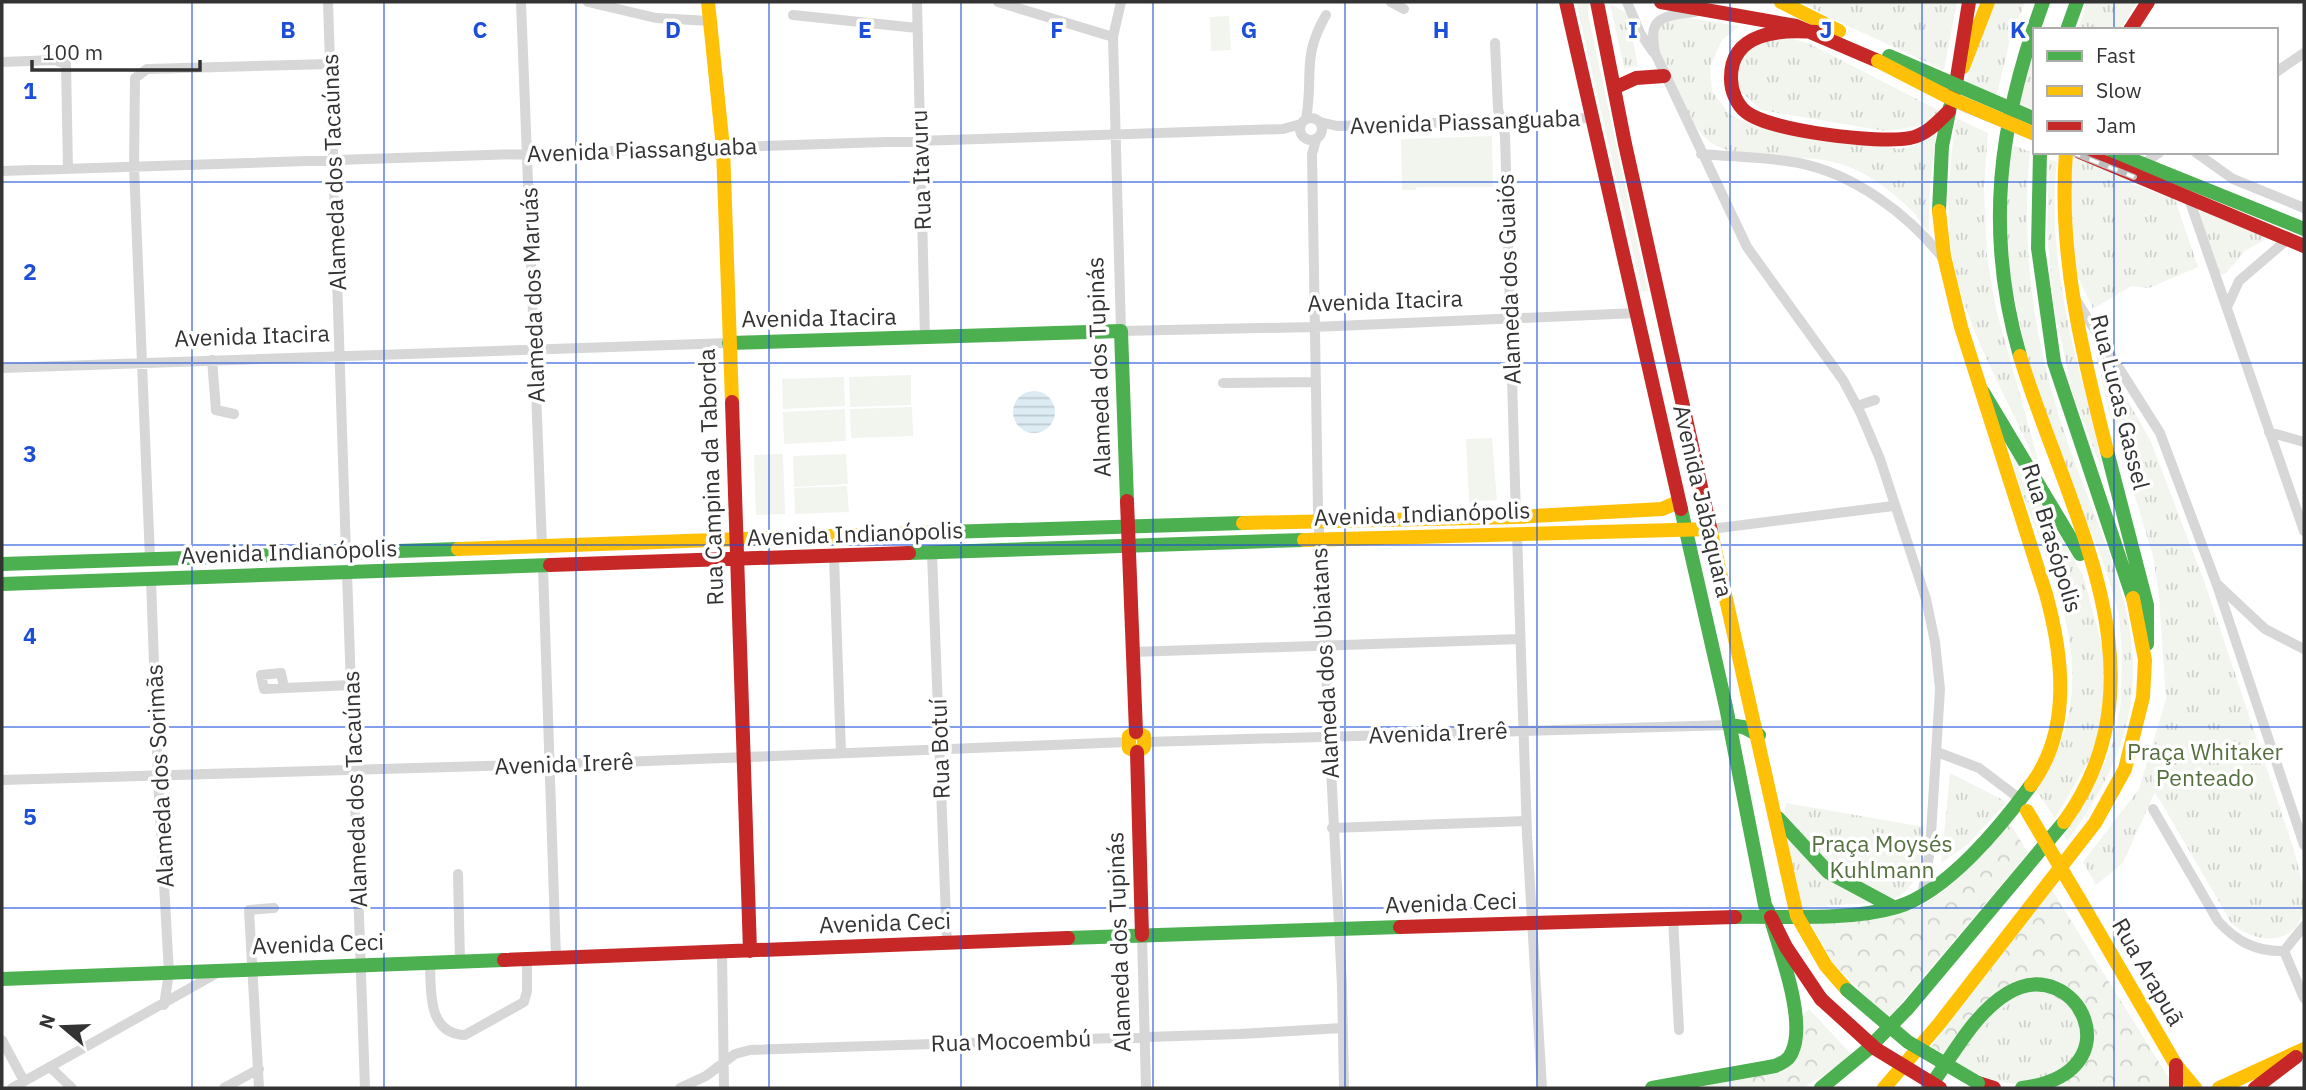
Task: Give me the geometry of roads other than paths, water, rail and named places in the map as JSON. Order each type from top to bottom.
[{"type":"main road","name":"Rua Campina da Taborda","points":[[708,2],[723,148],[750,951]]},
{"type":"main road","name":"Avenida Jabaquara","points":[[1566,2],[1686,530],[1770,916],[1786,947],[1821,999],[1868,1043],[1940,1088]]},
{"type":"main road","name":"Avenida Jabaquara","points":[[1597,2],[1797,916],[1826,966],[1847,990],[1898,1037],[1978,1083],[1994,1088]]},
{"type":"main road","points":[[1661,2],[1816,32],[2033,118]]},
{"type":"main road","points":[[1781,2],[1969,106],[2033,133]]},
{"type":"main road","points":[[1796,2],[1807,16]]},
{"type":"main road","points":[[1955,90],[1969,2]]},
{"type":"main road","name":"Rua Brasópolis","points":[[1770,916],[1894,907],[1922,896],[1955,871],[2024,805],[2051,750],[2063,675],[2059,641],[1983,392],[1959,323],[1942,257],[1938,206],[1949,111],[1987,2]]},
{"type":"main road","points":[[2035,28],[2043,2]]},
{"type":"main road","points":[[2068,28],[2077,2]]},
{"type":"main road","points":[[2131,28],[2148,2]]},
{"type":"main road","points":[[1816,32],[1787,31],[1758,36],[1746,42],[1736,53],[1731,67],[1731,82],[1739,104],[1747,114],[1766,122],[1885,141],[1913,137],[1933,126],[1949,111]]},
{"type":"main road","points":[[1821,1088],[1880,1039],[2059,830],[2092,776],[2104,741],[2112,699],[2112,654],[2097,583],[2031,394],[2012,329],[2001,268],[1998,224],[2002,133],[2033,34]]},
{"type":"main road","points":[[1614,88],[1636,78],[1664,76]]},
{"type":"main road","points":[[1884,1088],[2073,853],[2113,793],[2125,769],[2139,721],[2145,660],[2134,601],[2054,362],[2038,248],[2040,154]]},
{"type":"main road","name":"Rua Lucas Gassel","points":[[2066,154],[2063,201],[2071,291],[2092,394],[2147,605],[2145,660]]},
{"type":"main road","points":[[2088,154],[2136,166],[2304,231]]},
{"type":"main road","points":[[2115,154],[2188,195],[2304,246]]},
{"type":"main road","points":[[2288,239],[2304,231]]},
{"type":"main road","points":[[1637,313],[1655,314],[1668,336]]},
{"type":"main road","name":"Avenida Itacira","points":[[729,343],[1121,331]]},
{"type":"main road","name":"Alameda dos Tupinás","points":[[1121,331],[1142,935]]},
{"type":"main road","points":[[1983,392],[2013,438],[2097,583]]},
{"type":"main road","name":"Avenida Indianópolis","points":[[2,564],[1318,520],[1516,517],[1661,509],[1678,502]]},
{"type":"main road","name":"Avenida Indianópolis","points":[[2,584],[1319,539],[1711,529]]},
{"type":"main road","points":[[1729,726],[1742,727],[1759,735]]},
{"type":"main road","name":"Rua Arapuã","points":[[2024,805],[2176,1065],[2195,1088]]},
{"type":"main road","points":[[1776,815],[1809,857],[1825,872],[1894,907]]},
{"type":"main road","points":[[1652,1088],[1775,1066],[1786,1060],[1793,1051],[1794,1018],[1770,916]]},
{"type":"main road","name":"Avenida Ceci","points":[[2,979],[254,968],[527,961],[1142,935],[1770,916]]},
{"type":"main road","points":[[1929,1088],[1996,1002],[2023,986],[2036,982],[2063,990],[2082,1010],[2088,1031],[2084,1052],[2068,1074],[2022,1088]]},
{"type":"main road","points":[[2219,1088],[2304,1049]]},
{"type":"main road","points":[[2255,1088],[2304,1049]]},
{"type":"main road","points":[[2176,1065],[2176,1088]]},
{"type":"street","name":"Alameda dos Tacaúnas","points":[[328,2],[346,553]]},
{"type":"street","name":"Alameda dos Maruás","points":[[520,2],[542,546]]},
{"type":"street","points":[[588,2],[656,18],[710,21]]},
{"type":"street","name":"Rua Itavuru","points":[[917,2],[925,339]]},
{"type":"street","points":[[998,2],[1113,37]]},
{"type":"street","name":"Alameda dos Tupinás","points":[[1121,2],[1113,37],[1121,331]]},
{"type":"street","points":[[1391,2],[1404,9]]},
{"type":"street","points":[[1627,2],[1640,33],[1656,55]]},
{"type":"street","points":[[1711,11],[1659,20],[1651,34],[1656,55],[1746,247],[1822,349],[1857,406],[1880,459],[1893,506],[1926,599],[1935,642],[1940,689],[1930,850],[1922,896]]},
{"type":"street","points":[[793,15],[917,28]]},
{"type":"street","name":"Alameda dos Ubiatans","points":[[1325,15],[1310,47],[1310,99],[1318,520],[1339,930],[1343,1088]]},
{"type":"street","name":"Alameda dos Guaiós","points":[[1495,43],[1498,110],[1504,122],[1516,517]]},
{"type":"street","points":[[2278,71],[2304,53]]},
{"type":"street","points":[[2,62],[55,60],[66,64],[68,169]]},
{"type":"street","points":[[150,559],[134,167],[134,84],[143,70],[330,64]]},
{"type":"street","name":"Avenida Piassanguaba","points":[[2,171],[1593,118]]},
{"type":"street","points":[[1701,154],[1797,163],[1832,173],[1902,216],[1942,257]]},
{"type":"street","points":[[2136,166],[2157,154]]},
{"type":"street","points":[[2198,154],[2233,179],[2304,208]]},
{"type":"street","points":[[2188,195],[2304,531]]},
{"type":"street","points":[[2228,305],[2239,281],[2288,239]]},
{"type":"street","points":[[2071,291],[2155,422],[2217,584],[2304,845]]},
{"type":"street","name":"Avenida Itacira","points":[[1121,331],[1314,327],[1637,313]]},
{"type":"street","name":"Avenida Itacira","points":[[2,368],[729,343]]},
{"type":"street","points":[[212,360],[216,410],[234,414]]},
{"type":"street","points":[[1223,383],[1316,382]]},
{"type":"street","points":[[1857,406],[1875,400]]},
{"type":"street","points":[[2269,432],[2304,442]]},
{"type":"street","points":[[1711,529],[1893,506]]},
{"type":"street","points":[[1517,534],[1526,821],[1542,1088]]},
{"type":"street","name":"Rua Botuí","points":[[932,554],[947,944]]},
{"type":"street","points":[[834,557],[841,753]]},
{"type":"street","points":[[542,567],[556,958]]},
{"type":"street","name":"Alameda dos Tacaúnas","points":[[347,573],[365,1088]]},
{"type":"street","name":"Alameda dos Sorimãs","points":[[151,579],[169,972],[164,1005]]},
{"type":"street","points":[[2217,584],[2266,629],[2304,649]]},
{"type":"street","points":[[1133,652],[1520,639]]},
{"type":"street","points":[[284,687],[351,685]]},
{"type":"street","name":"Avenida Irerê","points":[[2,780],[550,765],[1136,742],[1729,726]]},
{"type":"street","points":[[1937,752],[1979,768],[2024,805]]},
{"type":"street","points":[[2153,809],[2224,928],[2256,948],[2284,951]]},
{"type":"street","points":[[1332,828],[1526,821]]},
{"type":"street","points":[[458,874],[460,962]]},
{"type":"street","points":[[259,1088],[249,909],[274,908]]},
{"type":"street","points":[[1672,918],[1679,1030]]},
{"type":"street","points":[[2284,951],[2304,926]]},
{"type":"street","name":"Alameda dos Tupinás","points":[[1142,935],[1146,1088]]},
{"type":"street","points":[[2284,951],[2304,998]]},
{"type":"street","points":[[722,953],[724,1088]]},
{"type":"street","points":[[430,963],[432,1009],[444,1027],[461,1035],[471,1033],[524,1002],[527,991],[527,961]]},
{"type":"street","points":[[12,1088],[164,1005],[222,970]]},
{"type":"street","name":"Rua Mocoembú","points":[[680,1088],[706,1076],[735,1054],[750,1050],[1342,1028]]},
{"type":"street","points":[[2,1041],[24,1081]]},
{"type":"street","points":[[50,1067],[72,1088]]},
{"type":"street","points":[[225,1088],[259,1069]]},
{"type":"railway","points":[[1876,64],[1967,110],[2033,137]]},
{"type":"railway","points":[[2076,154],[2134,177]]},
{"type":"park label","name":"Praça Whitaker Penteado","points":[[2205,765]]},
{"type":"park label","name":"Praça Moysés Kuhlmann","points":[[1882,857]]}]
